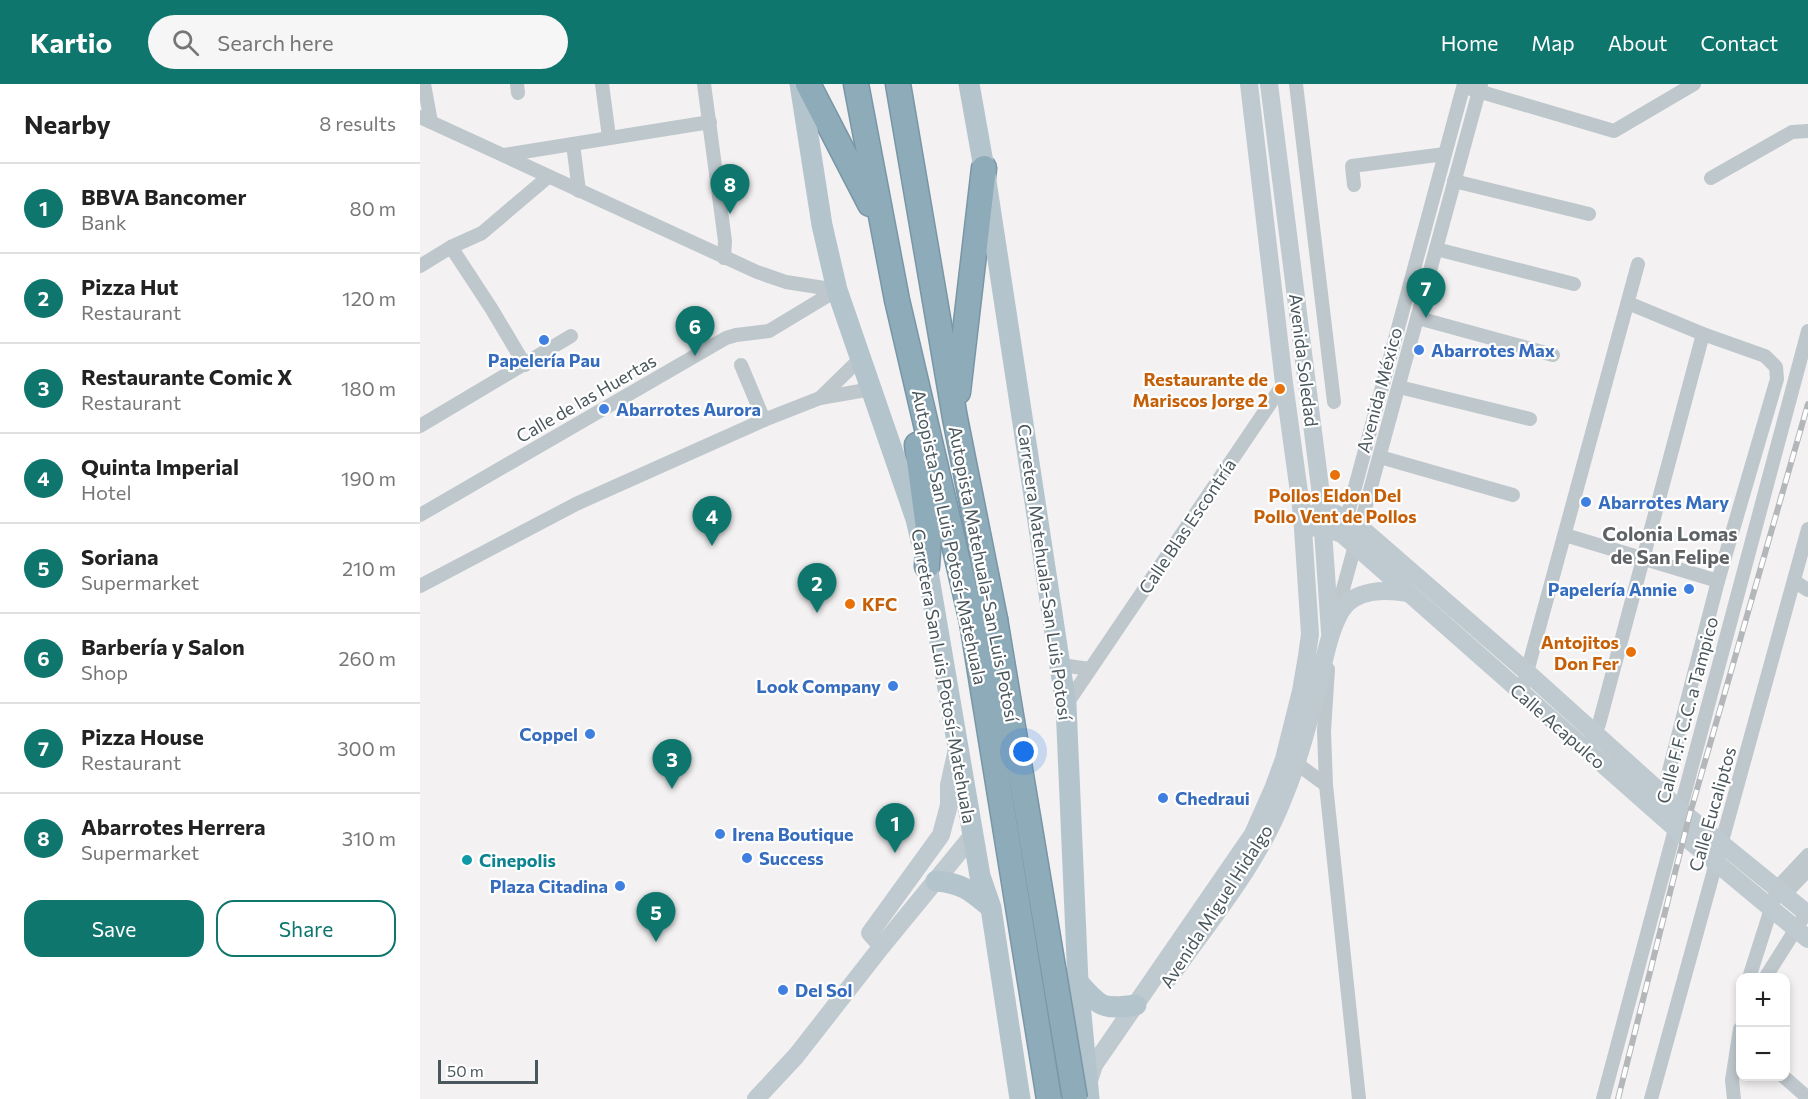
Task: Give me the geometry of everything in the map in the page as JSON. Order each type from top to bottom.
[{"type":"highway","points":[[808,84],[882,226]]},
{"type":"highway","name":"Autopista San Luis Potosí-Matehuala","points":[[856,84],[897,300],[984,620],[1049,1099]]},
{"type":"highway","name":"Autopista Matehuala-San Luis Potosí","points":[[898,84],[955,418],[984,620],[1082,1096]]},
{"type":"highway","points":[[955,418],[984,168]]},
{"type":"highway","points":[[897,300],[929,536],[927,566]]},
{"type":"main road","name":"Carretera San Luis Potosí-Matehuala","points":[[800,84],[822,225],[837,290],[916,519],[927,566],[980,876],[991,908],[1020,1099]]},
{"type":"main road","name":"Carretera Matehuala-San Luis Potosí","points":[[969,84],[984,168],[1066,705],[1082,1096]]},
{"type":"main road","points":[[936,881],[961,885],[991,908]]},
{"type":"main road","points":[[997,946],[1015,998],[1024,1048],[1031,1053],[1046,1053],[1060,1046],[1069,1036],[1080,1014]]},
{"type":"main road","points":[[1077,982],[1104,1007],[1113,1009],[1136,1005]]},
{"type":"main road","points":[[1015,1070],[1037,1092],[1054,1097],[1082,1096]]},
{"type":"main road","points":[[1013,1099],[1015,1070]]},
{"type":"street","points":[[424,84],[425,120],[724,258],[786,282],[837,290]]},
{"type":"street","points":[[602,84],[609,137]]},
{"type":"street","points":[[704,84],[725,241],[724,258]]},
{"type":"street","name":"Avenida Soledad","points":[[1249,84],[1302,521],[1310,634]]},
{"type":"street","name":"Avenida Soledad","points":[[1269,84],[1323,520],[1330,637]]},
{"type":"street","points":[[1296,84],[1334,402]]},
{"type":"street","points":[[1461,85],[1480,87],[1614,131],[1694,84]]},
{"type":"street","name":"Avenida México","points":[[1359,1099],[1326,785],[1324,731],[1330,637],[1351,531],[1461,85]]},
{"type":"street","name":"Avenida México","points":[[1351,531],[1380,457],[1480,87]]},
{"type":"street","points":[[504,155],[710,122]]},
{"type":"street","points":[[1711,178],[1792,132],[1808,131]]},
{"type":"street","points":[[573,144],[579,191]]},
{"type":"street","points":[[1354,185],[1352,166],[1445,154]]},
{"type":"street","points":[[420,266],[451,247],[482,233],[548,177]]},
{"type":"street","points":[[1454,181],[1589,214]]},
{"type":"street","points":[[451,247],[525,365]]},
{"type":"street","points":[[1436,249],[1574,284]]},
{"type":"street","points":[[1521,694],[1638,264]]},
{"type":"street","points":[[1296,293],[1320,287]]},
{"type":"street","name":"Calle de las Huertas","points":[[420,515],[726,338],[769,331],[837,290]]},
{"type":"street","points":[[1628,303],[1703,334],[1765,356],[1776,367],[1777,379],[1718,581],[1663,794]]},
{"type":"street","points":[[1418,318],[1552,356]]},
{"type":"street","name":"Calle F.F. C.C. a Tampico","points":[[1603,1099],[1808,331]]},
{"type":"street","points":[[1587,752],[1602,713],[1703,334]]},
{"type":"street","points":[[420,426],[571,336]]},
{"type":"street","points":[[820,398],[861,358]]},
{"type":"street","points":[[741,365],[764,420]]},
{"type":"street","name":"Calle Blas Escontría","points":[[1066,705],[1284,383]]},
{"type":"street","points":[[1399,387],[1530,419]]},
{"type":"street","points":[[420,586],[576,504],[764,420],[820,398],[872,389]]},
{"type":"street","points":[[1380,457],[1513,495]]},
{"type":"street","name":"Calle Acapulco","points":[[1302,521],[1323,520],[1335,513],[1407,593],[1675,828],[1802,933]]},
{"type":"street","name":"Calle Eucaliptos","points":[[1651,1099],[1808,529]]},
{"type":"street","name":"Calle Acapulco","points":[[1351,531],[1528,673],[1679,809],[1808,914]]},
{"type":"street","points":[[1565,535],[1718,581]]},
{"type":"street","points":[[1794,581],[1808,590]]},
{"type":"street","points":[[1330,637],[1342,609],[1357,597],[1386,589],[1407,593]]},
{"type":"street","name":"Avenida Miguel Hidalgo","points":[[1082,1096],[1094,1065],[1252,834],[1284,759],[1301,691],[1310,634]]},
{"type":"street","name":"Avenida Miguel Hidalgo","points":[[1082,1096],[1098,1080],[1243,873],[1264,838],[1283,801],[1296,763],[1330,637]]},
{"type":"street","points":[[1060,665],[1090,669]]},
{"type":"street","points":[[756,1099],[796,1056],[876,939],[941,835],[949,805],[949,785],[958,748]]},
{"type":"street","points":[[1296,763],[1326,785]]},
{"type":"street","points":[[876,939],[936,881],[973,835]]},
{"type":"street","points":[[1751,973],[1772,908],[1808,855]]},
{"type":"street","points":[[1782,891],[1808,870]]},
{"type":"street","points":[[1768,973],[1774,962],[1802,933],[1808,914]]},
{"type":"street","points":[[1756,956],[1774,962]]},
{"type":"street","points":[[1734,1099],[1732,1080],[1736,1058]]},
{"type":"street","points":[[1788,1081],[1808,1098]]},
{"type":"railway","points":[[1618,1099],[1689,817],[1808,404]]},
{"type":"place","name":"Abarrotes Herrera","points":[[730,214]]},
{"type":"place","name":"Pizza House","points":[[1426,318]]},
{"type":"place","name":"Papelería Pau","points":[[544,340]]},
{"type":"place","name":"Abarrotes Max","points":[[1419,350]]},
{"type":"place","name":"Barbería y Salon","points":[[695,356]]},
{"type":"place","name":"Restaurante de Mariscos Jorge 2","points":[[1280,389]]},
{"type":"place","name":"Abarrotes Aurora","points":[[604,409]]},
{"type":"place","name":"Pollos Eldon Del Pollo Vent de Pollos","points":[[1335,475]]},
{"type":"place","name":"Abarrotes Mary","points":[[1586,502]]},
{"type":"place","name":"Quinta Imperial","points":[[712,546]]},
{"type":"place","name":"Papelería Annie","points":[[1689,589]]},
{"type":"place","name":"KFC","points":[[850,604]]},
{"type":"place","name":"Pizza Hut","points":[[817,613]]},
{"type":"place","name":"Antojitos Don Fer","points":[[1631,652]]},
{"type":"place","name":"Look Company","points":[[893,686]]},
{"type":"place","name":"Coppel","points":[[590,734]]},
{"type":"place","name":"Restaurante Comic X","points":[[672,789]]},
{"type":"place","name":"Chedraui","points":[[1163,798]]},
{"type":"place","name":"Irena Boutique","points":[[720,834]]},
{"type":"place","name":"BBVA Bancomer","points":[[895,853]]},
{"type":"place","name":"Success","points":[[747,858]]},
{"type":"place","name":"Cinepolis","points":[[467,860]]},
{"type":"place","name":"Plaza Citadina","points":[[620,886]]},
{"type":"place","name":"Soriana","points":[[656,942]]},
{"type":"place","name":"Del Sol","points":[[783,990]]},
{"type":"district","name":"Colonia Lomas de San Felipe","points":[[1670,544]]}]
